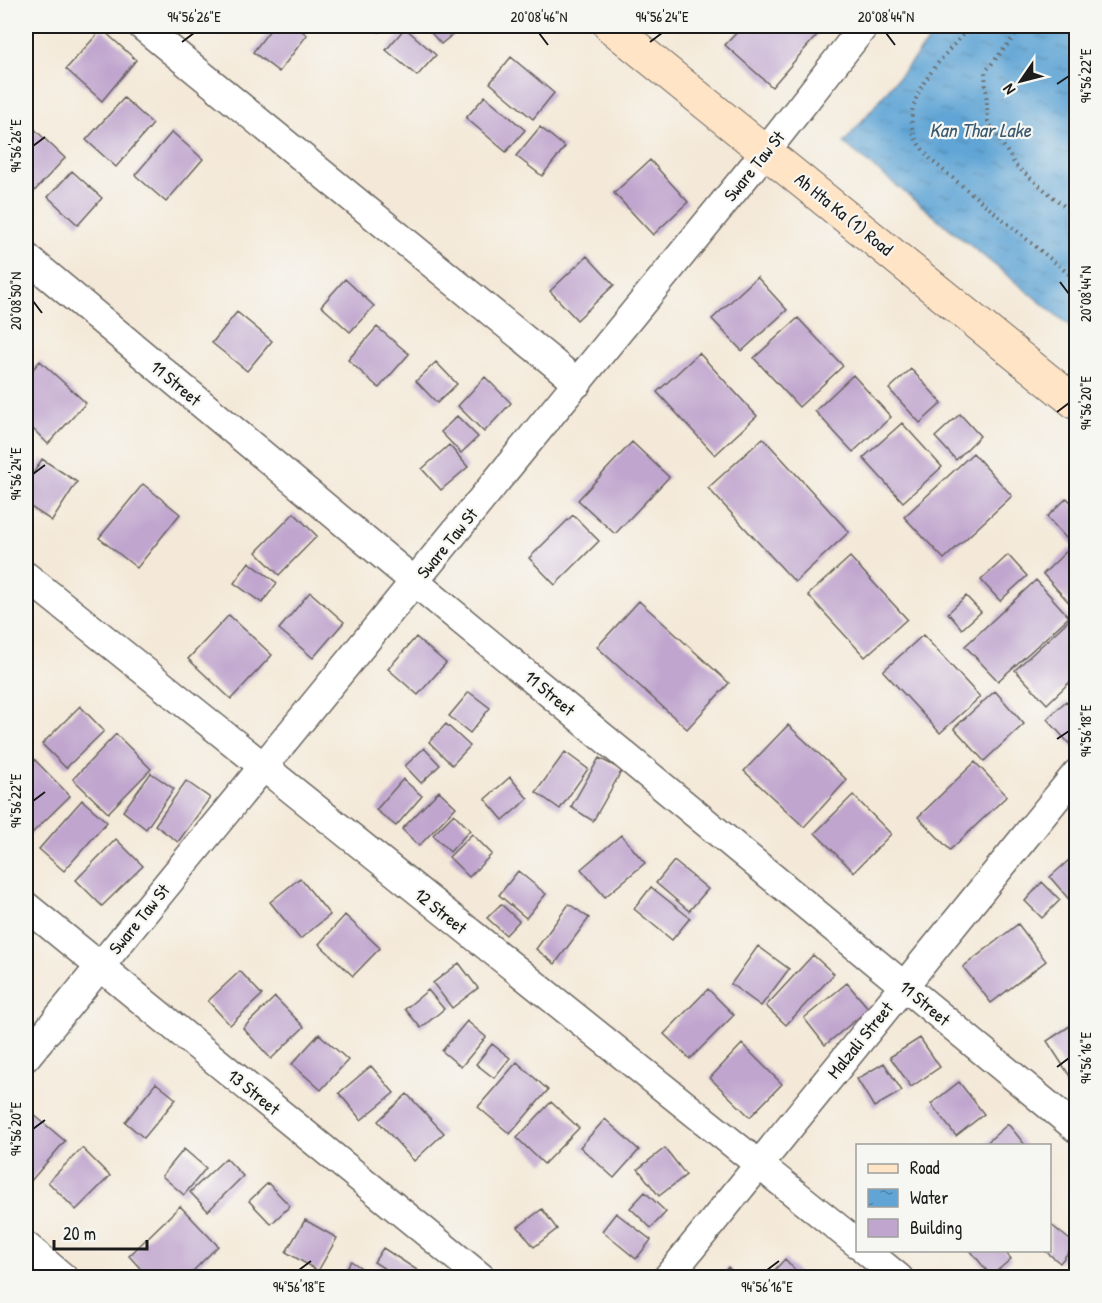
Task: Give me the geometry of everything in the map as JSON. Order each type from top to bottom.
[{"type":"street","points":[[142,26],[578,383]]},
{"type":"street","name":"Ah Hta Ka (1) Road","points":[[610,26],[1077,403]]},
{"type":"street","name":"Sware Taw St","points":[[26,1057],[578,383],[864,26]]},
{"type":"street","name":"11 Street","points":[[26,257],[415,582],[1077,1128]]},
{"type":"street","name":"12 Street","points":[[26,576],[262,768],[856,1242]]},
{"type":"street","name":"Malzali Street","points":[[667,1278],[1076,775]]},
{"type":"street","name":"13 Street","points":[[26,906],[482,1278]]},
{"type":"street","points":[[26,1246],[64,1278]]},
{"type":"street","points":[[866,1252],[899,1278]]},
{"type":"path","points":[[970,26],[920,87],[910,113],[914,137],[931,160],[1077,280]]},
{"type":"path","points":[[1023,26],[985,72],[988,121],[1016,166],[1077,216]]},
{"type":"water","name":"Kan Thar Lake","points":[[941,26],[1076,26],[1076,331],[844,143]]},
{"type":"building","points":[[273,26],[295,26],[307,35],[279,72],[253,52]]},
{"type":"building","points":[[372,26],[385,26],[379,32]]},
{"type":"building","points":[[425,26],[463,26],[441,44]]},
{"type":"building","points":[[743,26],[824,27],[772,87],[725,45]]},
{"type":"building","points":[[405,28],[436,55],[417,76],[386,50]]},
{"type":"building","points":[[102,29],[136,60],[102,101],[66,69]]},
{"type":"building","points":[[511,57],[554,93],[533,119],[490,83]]},
{"type":"building","points":[[485,96],[525,130],[506,152],[466,118]]},
{"type":"building","points":[[124,98],[153,124],[116,167],[86,140]]},
{"type":"building","points":[[31,126],[65,158],[28,198],[26,196],[26,132]]},
{"type":"building","points":[[540,127],[565,147],[542,176],[516,156]]},
{"type":"building","points":[[172,132],[203,159],[166,202],[135,175]]},
{"type":"building","points":[[650,160],[688,202],[653,235],[614,193]]},
{"type":"building","points":[[72,171],[102,198],[78,225],[48,197]]},
{"type":"building","points":[[587,256],[614,285],[577,320],[550,291]]},
{"type":"building","points":[[757,277],[787,310],[742,351],[712,319]]},
{"type":"building","points":[[345,279],[374,306],[350,332],[321,306]]},
{"type":"building","points":[[237,312],[272,341],[247,371],[212,343]]},
{"type":"building","points":[[798,318],[843,366],[799,407],[754,358]]},
{"type":"building","points":[[377,327],[409,354],[379,388],[348,360]]},
{"type":"building","points":[[699,353],[757,416],[715,455],[657,392]]},
{"type":"building","points":[[40,361],[86,403],[48,444],[26,422],[26,377]]},
{"type":"building","points":[[436,362],[457,384],[437,403],[416,381]]},
{"type":"building","points":[[911,369],[942,403],[920,423],[889,389]]},
{"type":"building","points":[[853,375],[891,417],[853,452],[815,411]]},
{"type":"building","points":[[485,377],[511,403],[484,432],[458,406]]},
{"type":"building","points":[[960,414],[980,436],[956,460],[935,437]]},
{"type":"building","points":[[457,416],[478,437],[461,453],[441,432]]},
{"type":"building","points":[[902,423],[942,467],[903,502],[863,458]]},
{"type":"building","points":[[763,438],[849,532],[795,582],[708,488]]},
{"type":"building","points":[[632,442],[669,477],[615,534],[578,500]]},
{"type":"building","points":[[449,445],[468,467],[441,490],[422,469]]},
{"type":"building","points":[[973,453],[1012,496],[944,559],[904,517]]},
{"type":"building","points":[[42,459],[77,482],[52,521],[26,504],[26,485]]},
{"type":"building","points":[[143,484],[180,514],[137,568],[99,538]]},
{"type":"building","points":[[1067,498],[1076,508],[1076,549],[1047,517]]},
{"type":"building","points":[[294,513],[317,536],[279,575],[256,552]]},
{"type":"building","points":[[573,515],[599,541],[555,585],[529,558]]},
{"type":"building","points":[[1070,548],[1076,554],[1076,610],[1043,574]]},
{"type":"building","points":[[1008,555],[1027,576],[1000,601],[981,580]]},
{"type":"building","points":[[850,557],[907,619],[865,657],[808,595]]},
{"type":"building","points":[[249,562],[277,583],[262,603],[234,583]]},
{"type":"building","points":[[1036,580],[1069,617],[998,681],[965,646]]},
{"type":"building","points":[[310,592],[344,622],[313,658],[279,629]]},
{"type":"building","points":[[966,596],[981,612],[962,629],[948,613]]},
{"type":"building","points":[[639,601],[729,683],[687,729],[597,647]]},
{"type":"building","points":[[229,615],[272,655],[231,699],[188,659]]},
{"type":"building","points":[[1070,619],[1076,626],[1076,676],[1047,704],[1015,670]]},
{"type":"building","points":[[923,635],[980,697],[940,733],[883,671]]},
{"type":"building","points":[[416,637],[446,663],[418,695],[388,669]]},
{"type":"building","points":[[995,691],[1024,724],[984,761],[954,728]]},
{"type":"building","points":[[469,692],[490,708],[470,733],[449,716]]},
{"type":"building","points":[[1066,701],[1076,712],[1075,750],[1047,719]]},
{"type":"building","points":[[80,706],[104,731],[66,768],[42,744]]},
{"type":"building","points":[[446,724],[470,746],[452,765],[429,742]]},
{"type":"building","points":[[788,725],[847,780],[804,827],[744,771]]},
{"type":"building","points":[[116,734],[151,769],[108,813],[73,779]]},
{"type":"building","points":[[424,748],[440,765],[421,783],[405,766]]},
{"type":"building","points":[[565,752],[588,769],[560,809],[536,792]]},
{"type":"building","points":[[599,758],[622,770],[593,821],[571,807]]},
{"type":"building","points":[[34,759],[70,796],[26,839],[26,767]]},
{"type":"building","points":[[975,762],[1007,796],[950,850],[918,817]]},
{"type":"building","points":[[151,773],[174,789],[146,829],[123,811]]},
{"type":"building","points":[[510,777],[528,799],[503,820],[485,799]]},
{"type":"building","points":[[403,779],[422,796],[396,826],[376,810]]},
{"type":"building","points":[[186,781],[210,798],[178,842],[155,825]]},
{"type":"building","points":[[439,791],[456,807],[419,846],[402,829]]},
{"type":"building","points":[[853,795],[891,834],[854,872],[815,833]]},
{"type":"building","points":[[82,800],[107,822],[64,871],[39,849]]},
{"type":"building","points":[[454,814],[470,830],[450,852],[433,835]]},
{"type":"building","points":[[472,834],[492,854],[469,877],[449,857]]},
{"type":"building","points":[[621,835],[645,863],[605,897],[581,869]]},
{"type":"building","points":[[116,839],[143,866],[102,906],[76,880]]},
{"type":"building","points":[[1069,860],[1076,869],[1076,900],[1072,903],[1050,877]]},
{"type":"building","points":[[674,861],[708,889],[689,911],[656,883]]},
{"type":"building","points":[[518,871],[546,894],[526,918],[499,895]]},
{"type":"building","points":[[300,878],[330,915],[300,939],[270,902]]},
{"type":"building","points":[[1042,882],[1060,900],[1042,918],[1025,901]]},
{"type":"building","points":[[651,887],[690,918],[672,940],[634,909]]},
{"type":"building","points":[[501,904],[519,921],[506,935],[487,918]]},
{"type":"building","points":[[569,904],[589,918],[555,964],[536,949]]},
{"type":"building","points":[[345,915],[380,948],[353,976],[319,944]]},
{"type":"building","points":[[1018,924],[1046,961],[991,1003],[963,967]]},
{"type":"building","points":[[758,946],[789,969],[761,1006],[731,984]]},
{"type":"building","points":[[813,955],[834,974],[786,1025],[766,1006]]},
{"type":"building","points":[[459,963],[478,988],[452,1008],[433,983]]},
{"type":"building","points":[[240,971],[262,995],[230,1025],[208,1001]]},
{"type":"building","points":[[847,983],[869,1009],[825,1045],[804,1018]]},
{"type":"building","points":[[708,989],[734,1015],[690,1059],[664,1034]]},
{"type":"building","points":[[428,990],[444,1009],[421,1028],[405,1009]]},
{"type":"building","points":[[275,997],[304,1027],[271,1059],[243,1028]]},
{"type":"building","points":[[467,1021],[486,1037],[461,1067],[442,1051]]},
{"type":"building","points":[[1076,1022],[1076,1079],[1073,1081],[1047,1041]]},
{"type":"building","points":[[319,1034],[348,1060],[321,1090],[292,1064]]},
{"type":"building","points":[[920,1038],[940,1067],[911,1087],[890,1057]]},
{"type":"building","points":[[492,1044],[510,1058],[494,1078],[476,1064]]},
{"type":"building","points":[[742,1044],[782,1084],[750,1117],[710,1078]]},
{"type":"building","points":[[517,1062],[548,1090],[510,1134],[478,1107]]},
{"type":"building","points":[[884,1063],[902,1091],[874,1107],[857,1079]]},
{"type":"building","points":[[371,1066],[394,1093],[361,1120],[339,1093]]},
{"type":"building","points":[[959,1082],[984,1114],[956,1136],[931,1104]]},
{"type":"building","points":[[156,1083],[176,1099],[144,1138],[125,1122]]},
{"type":"building","points":[[407,1094],[444,1133],[414,1161],[378,1121]]},
{"type":"building","points":[[551,1102],[579,1128],[544,1164],[517,1138]]},
{"type":"building","points":[[27,1109],[65,1141],[30,1182],[26,1178]]},
{"type":"building","points":[[605,1119],[639,1150],[614,1178],[580,1147]]},
{"type":"building","points":[[1008,1124],[1024,1144],[985,1144]]},
{"type":"building","points":[[82,1148],[110,1176],[76,1210],[48,1182]]},
{"type":"building","points":[[665,1148],[686,1175],[659,1196],[638,1169]]},
{"type":"building","points":[[184,1149],[206,1168],[184,1195],[162,1176]]},
{"type":"building","points":[[226,1158],[243,1176],[208,1211],[190,1192]]},
{"type":"building","points":[[268,1183],[290,1206],[271,1224],[249,1201]]},
{"type":"building","points":[[645,1192],[666,1212],[651,1228],[630,1208]]},
{"type":"building","points":[[180,1206],[218,1246],[186,1278],[149,1278],[129,1256]]},
{"type":"building","points":[[542,1209],[557,1229],[534,1247],[518,1227]]},
{"type":"building","points":[[616,1213],[651,1240],[636,1259],[602,1231]]},
{"type":"building","points":[[305,1220],[337,1238],[318,1271],[286,1252]]},
{"type":"building","points":[[1051,1225],[1075,1244],[1060,1263],[1046,1252],[1051,1252]]},
{"type":"building","points":[[383,1248],[417,1270],[412,1278],[399,1278],[374,1262]]},
{"type":"building","points":[[972,1252],[1006,1252],[1011,1259],[991,1276]]},
{"type":"building","points":[[785,1259],[803,1278],[767,1278]]},
{"type":"building","points":[[351,1261],[376,1278],[340,1278]]},
{"type":"building","points":[[728,1267],[739,1278],[719,1278]]}]
